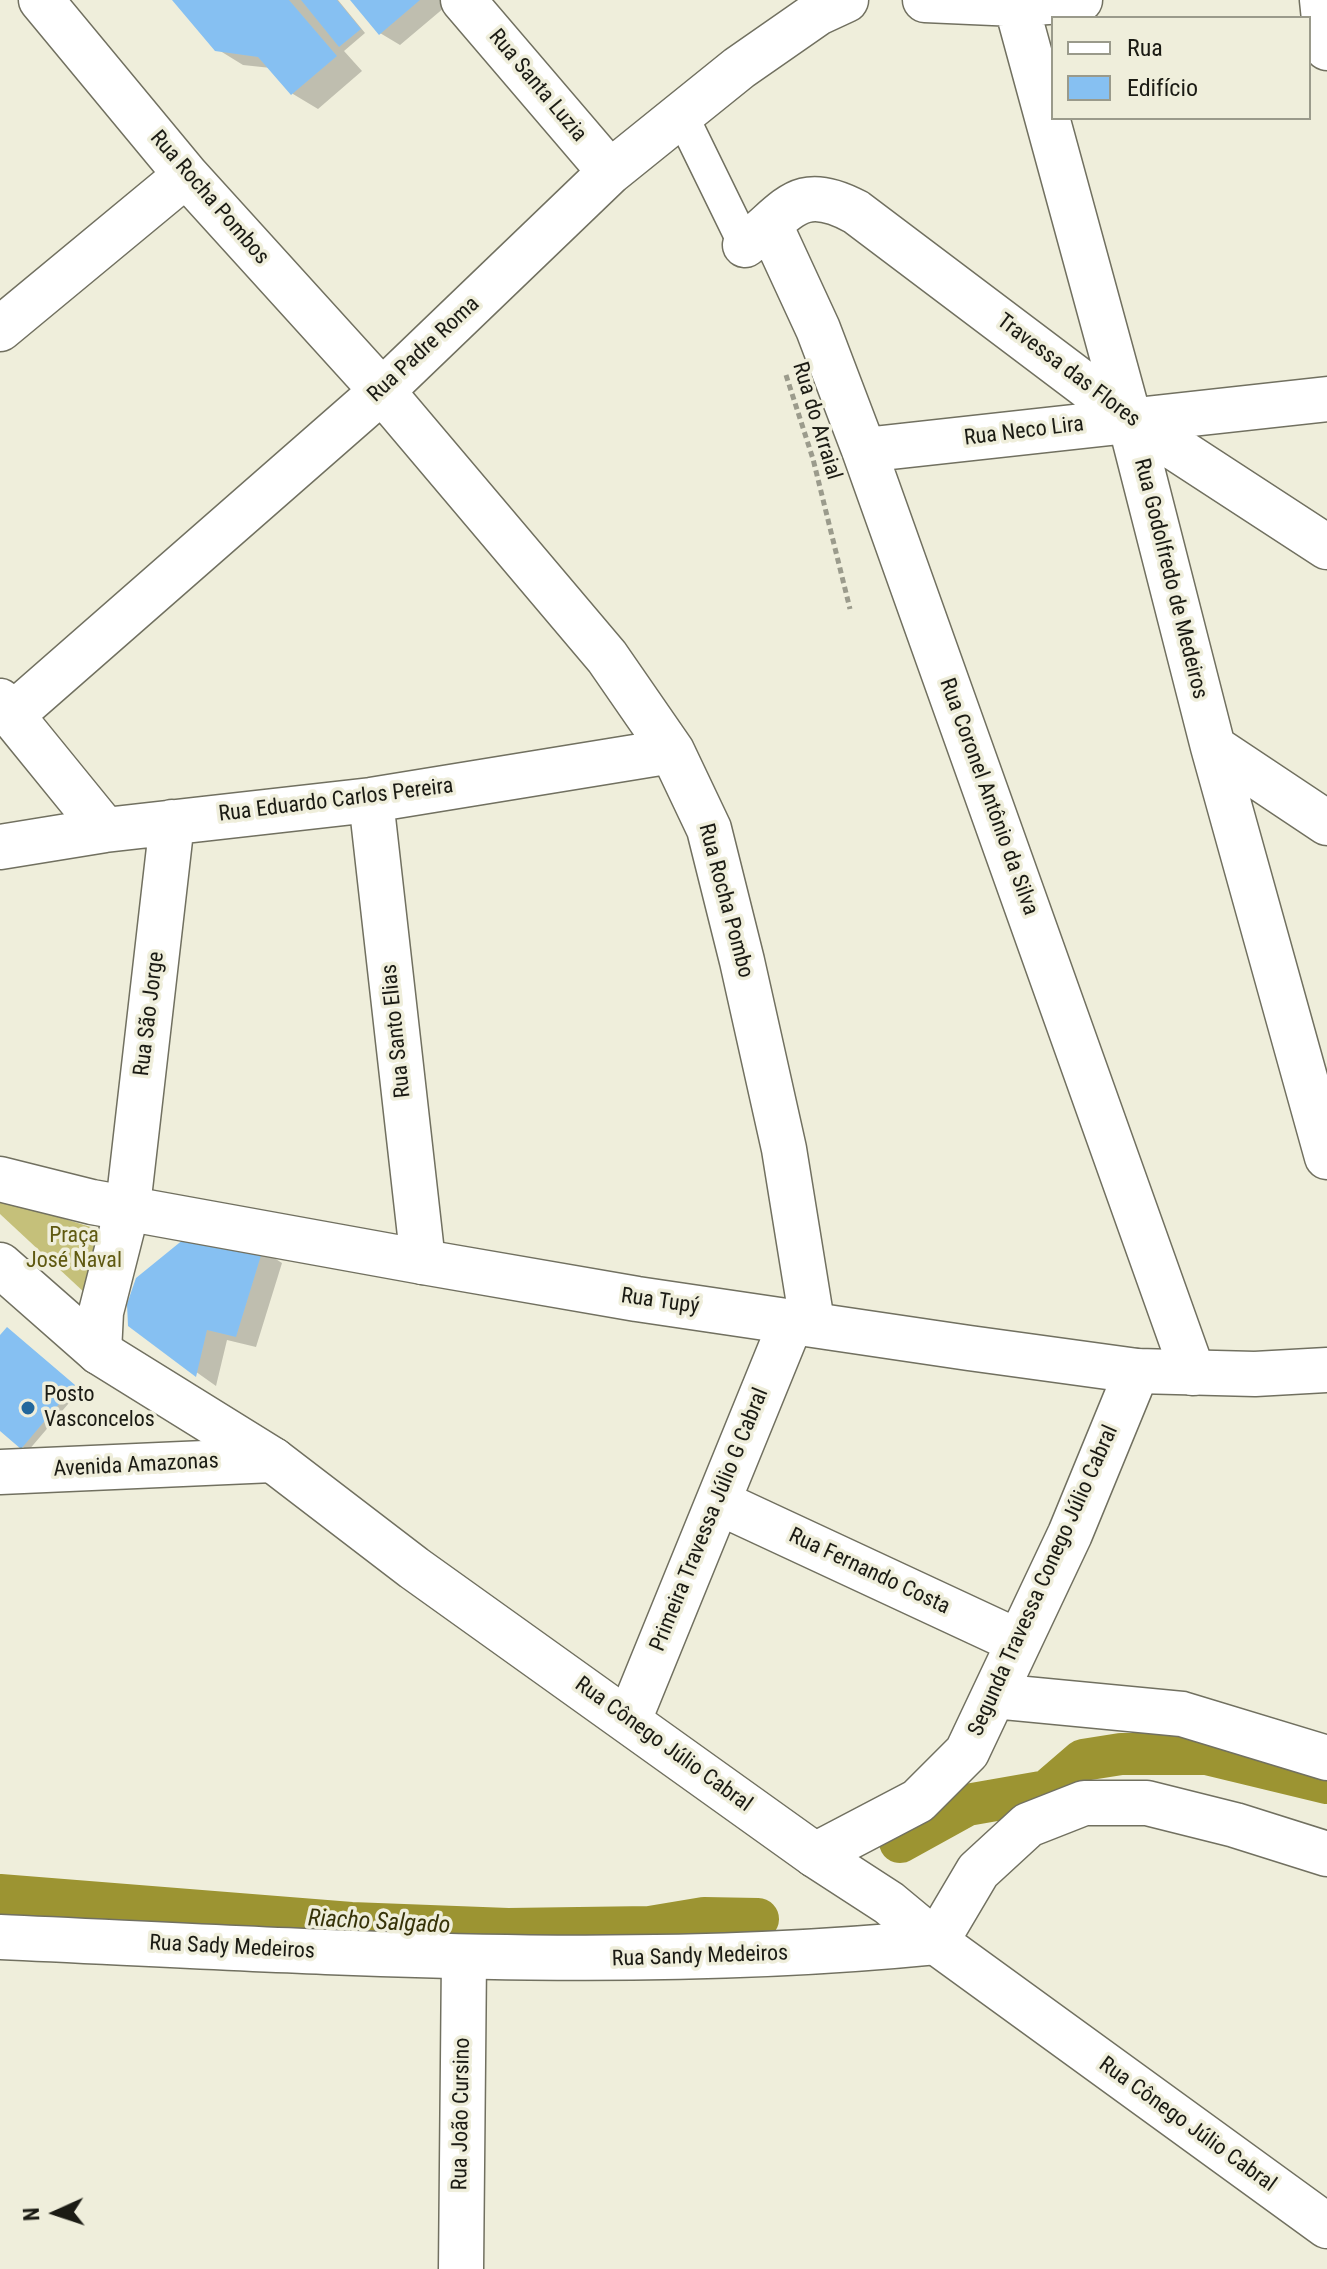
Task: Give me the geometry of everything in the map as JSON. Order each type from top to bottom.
[{"type":"street","name":"Rua Rocha Pombos","points":[[41,0],[186,175],[382,391]]},
{"type":"street","name":"Rua Santa Luzia","points":[[463,0],[610,172]]},
{"type":"street","name":"Rua Padre Roma","points":[[6,708],[382,391],[610,172],[776,42],[818,13],[846,0]]},
{"type":"street","points":[[925,0],[1080,0]]},
{"type":"street","points":[[1322,0],[1327,48]]},
{"type":"street","name":"Rua Godolfredo de Medeiros","points":[[1015,2],[1129,418],[1213,747],[1327,1157]]},
{"type":"street","points":[[681,114],[758,235]]},
{"type":"street","points":[[0,329],[186,175]]},
{"type":"street","name":"Travessa das Flores","points":[[758,235],[797,202],[809,198],[836,202],[856,212],[1129,418],[1327,547]]},
{"type":"street","name":"Rua Coronel Antônio da Silva","points":[[758,235],[818,329],[1193,1373]]},
{"type":"street","name":"Rua Rocha Pombo","points":[[382,391],[607,657],[672,751],[709,829],[784,1149],[802,1321]]},
{"type":"street","name":"Rua Neco Lira","points":[[864,450],[1129,418],[1327,399]]},
{"type":"street","points":[[6,708],[105,830]]},
{"type":"street","points":[[1213,747],[1327,823]]},
{"type":"street","name":"Rua Eduardo Carlos Pereira","points":[[0,847],[105,830],[371,800],[672,751]]},
{"type":"street","name":"Rua Santo Elias","points":[[371,800],[423,1262]]},
{"type":"street","name":"Rua São Jorge","points":[[99,1352],[101,1312],[128,1206],[172,822]]},
{"type":"street","name":"Rua Tupý","points":[[0,1179],[92,1202],[637,1299],[1137,1371],[1327,1370]]},
{"type":"street","name":"Rua Cônego Júlio Cabral","points":[[0,1265],[99,1352],[273,1460],[414,1568],[819,1858],[889,1903],[936,1942],[1327,2226]]},
{"type":"street","name":"Primeira Travessa Júlio G Cabral","points":[[629,1720],[718,1502],[802,1321]]},
{"type":"street","name":"Segunda Travessa Conego Júlio Cabral","points":[[819,1858],[918,1801],[967,1752],[1070,1534],[1137,1371]]},
{"type":"street","name":"Avenida Amazonas","points":[[0,1472],[273,1460]]},
{"type":"street","name":"Rua Fernando Costa","points":[[718,1502],[1019,1642]]},
{"type":"street","points":[[994,1696],[1182,1714],[1327,1758]]},
{"type":"street","points":[[936,1942],[978,1871],[1028,1825],[1084,1803],[1147,1803],[1235,1825],[1327,1854]]},
{"type":"street","name":"Rua Sady Medeiros","points":[[0,1937],[464,1958]]},
{"type":"street","name":"Rua Sandy Medeiros","points":[[464,1958],[695,1957],[836,1952],[936,1942]]},
{"type":"street","name":"Rua João Cursino","points":[[461,2269],[464,1958]]},
{"type":"path","name":"Rua do Arraial","points":[[786,373],[813,459],[850,609]]},
{"type":"green space","name":"Praça José Naval","points":[[0,1199],[110,1233],[86,1294],[0,1214]]},
{"type":"building","points":[[172,0],[289,0],[337,56],[291,95],[258,57],[215,51]]},
{"type":"building","points":[[301,0],[337,0],[361,29],[339,47]]},
{"type":"building","points":[[350,0],[420,0],[379,35]]},
{"type":"building","points":[[184,1239],[263,1249],[236,1337],[207,1330],[196,1377],[128,1326],[127,1304],[136,1278]]},
{"type":"building","name":"Posto Vasconcelos","points":[[7,1327],[75,1385],[21,1449],[0,1431],[0,1335]]},
{"type":"waterway","name":"Riacho Salgado","points":[[900,1842],[967,1805],[1047,1791],[1083,1760],[1121,1754],[1207,1754],[1327,1783]]},
{"type":"waterway","name":"Riacho Salgado","points":[[0,1895],[351,1923],[508,1929],[650,1927],[704,1918],[758,1919]]},
{"type":"place","name":"Posto Vasconcelos","points":[[28,1408]]}]
